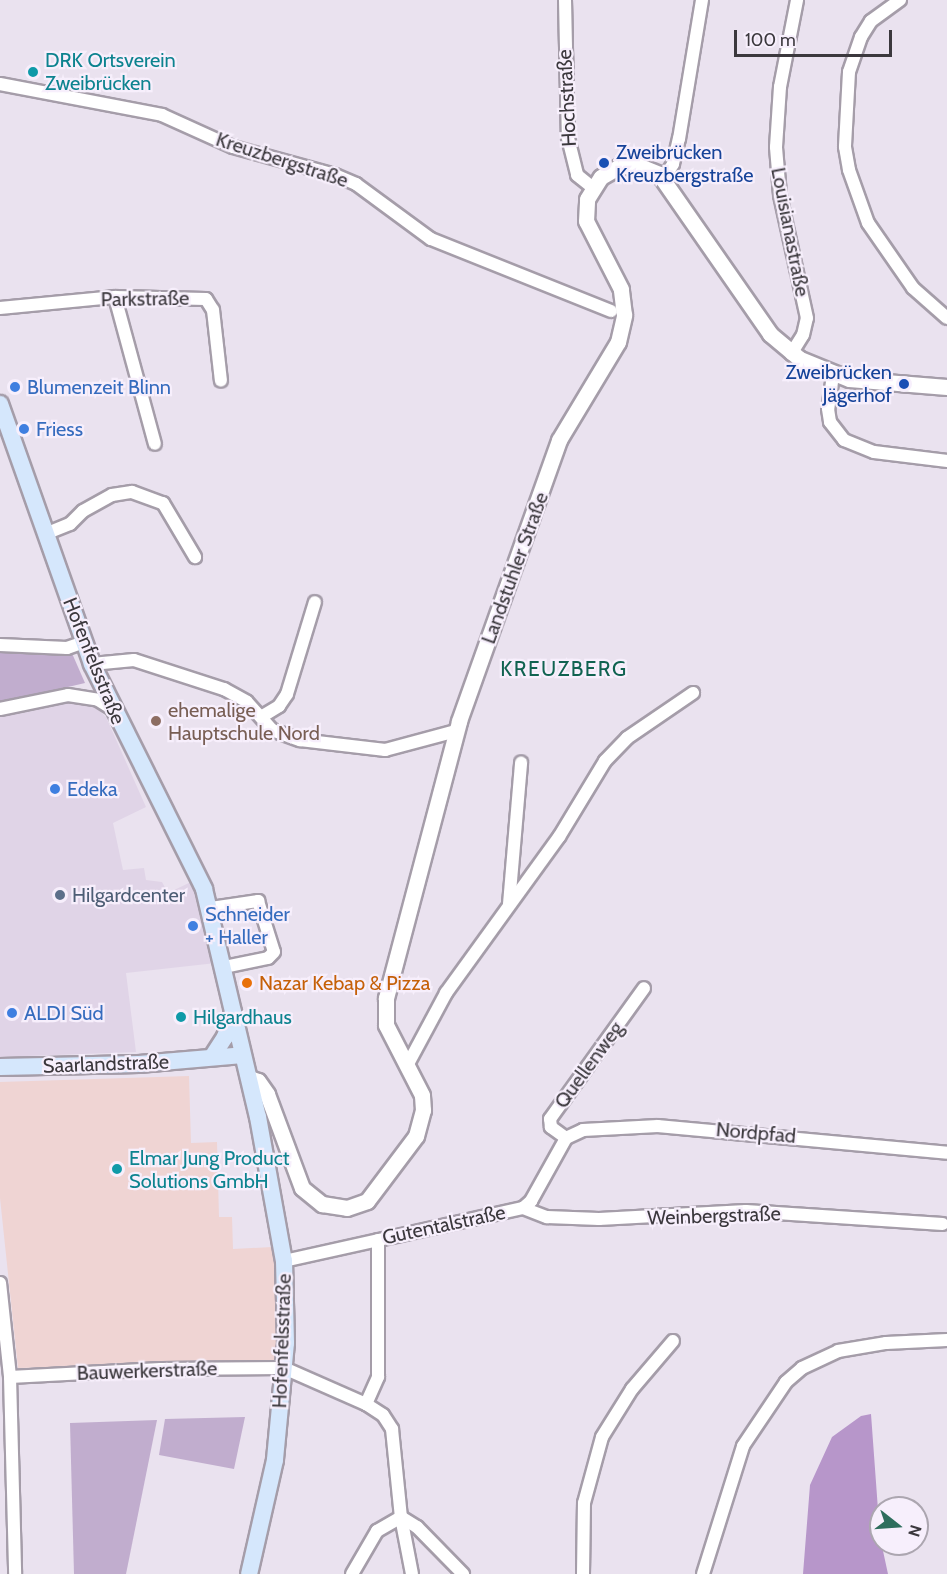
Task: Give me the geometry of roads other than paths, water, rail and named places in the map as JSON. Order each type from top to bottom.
[{"type":"main road","name":"Hofenfelsstraße","points":[[0,404],[92,664],[111,708],[194,866],[211,909],[249,1078],[284,1261],[284,1368],[274,1460],[249,1574]]},
{"type":"main road","points":[[212,1057],[225,1037],[234,1011]]},
{"type":"main road","name":"Saarlandstraße","points":[[0,1067],[139,1064],[243,1054]]},
{"type":"street","name":"Hochstraße","points":[[565,0],[568,138],[577,175],[592,187]]},
{"type":"street","points":[[663,179],[673,164],[679,139],[702,0]]},
{"type":"street","name":"Louisianastraße","points":[[791,354],[803,335],[807,318],[780,195],[776,147],[780,87],[797,0]]},
{"type":"street","points":[[900,0],[870,21],[854,54],[844,122],[847,158],[858,198],[875,235],[913,288],[947,318]]},
{"type":"street","name":"Kreuzbergstraße","points":[[0,84],[162,115],[233,147],[335,175],[356,184],[431,239],[611,311]]},
{"type":"street","points":[[592,187],[608,170],[626,165],[646,167],[663,179],[759,320],[791,354],[834,375],[947,387]]},
{"type":"street","name":"Landstuhler Straße","points":[[249,1078],[258,1081],[267,1094],[302,1188],[321,1204],[346,1208],[361,1204],[377,1192],[416,1136],[423,1102],[408,1064],[386,1025],[386,998],[456,731],[559,440],[611,356],[620,334],[624,302],[621,289],[586,221],[592,187]]},
{"type":"street","points":[[115,297],[155,444]]},
{"type":"street","name":"Parkstraße","points":[[0,308],[115,297],[207,299],[213,310],[221,381]]},
{"type":"street","points":[[834,375],[829,395],[830,422],[844,440],[874,452],[947,461]]},
{"type":"street","points":[[45,534],[70,524],[83,511],[112,495],[132,492],[163,503],[195,558]]},
{"type":"street","points":[[261,717],[279,706],[289,689],[315,602]]},
{"type":"street","points":[[0,645],[67,648],[84,642]]},
{"type":"street","points":[[92,664],[119,660],[150,663],[236,694],[272,730],[287,737],[370,751],[399,749],[456,731]]},
{"type":"street","points":[[408,1064],[446,993],[559,837],[605,761],[627,738],[693,693]]},
{"type":"street","points":[[0,709],[68,695],[98,700],[111,708]]},
{"type":"street","points":[[508,908],[521,763]]},
{"type":"street","points":[[211,909],[258,902],[274,952],[268,958],[225,967]]},
{"type":"street","name":"Quellenweg","points":[[566,1138],[551,1127],[550,1119],[644,988]]},
{"type":"street","name":"Nordpfad","points":[[566,1138],[583,1130],[658,1126],[947,1153]]},
{"type":"street","name":"Gutentalstraße","points":[[284,1261],[523,1208],[531,1201],[566,1138]]},
{"type":"street","name":"Weinbergstraße","points":[[523,1208],[547,1217],[599,1219],[746,1211],[943,1224]]},
{"type":"street","points":[[366,1404],[378,1377],[378,1240]]},
{"type":"street","points":[[0,1283],[10,1377],[15,1574]]},
{"type":"street","points":[[703,1574],[743,1446],[786,1382],[802,1368],[838,1351],[886,1342],[947,1340]]},
{"type":"street","points":[[583,1574],[584,1503],[602,1437],[632,1389],[673,1341]]},
{"type":"street","points":[[284,1368],[366,1404],[383,1414],[392,1429],[401,1517],[412,1574]]},
{"type":"street","name":"Bauwerkerstraße","points":[[10,1377],[161,1369],[284,1368]]},
{"type":"street","points":[[352,1574],[377,1531],[401,1517]]},
{"type":"street","points":[[401,1517],[417,1527],[463,1574]]},
{"type":"place","name":"DRK Ortsverein Zweibrücken","points":[[33,72]]},
{"type":"place","name":"Zweibrücken Kreuzbergstraße","points":[[604,163]]},
{"type":"place","name":"Zweibrücken Jägerhof","points":[[904,384]]},
{"type":"place","name":"Blumenzeit Blinn","points":[[15,387]]},
{"type":"place","name":"Friess","points":[[24,429]]},
{"type":"place","name":"ehemalige Hauptschule Nord","points":[[156,721]]},
{"type":"place","name":"Edeka","points":[[55,789]]},
{"type":"place","name":"Hilgardcenter","points":[[60,895]]},
{"type":"place","name":"Schneider + Haller","points":[[193,926]]},
{"type":"place","name":"Nazar Kebap & Pizza","points":[[247,983]]},
{"type":"place","name":"ALDI Süd","points":[[12,1013]]},
{"type":"place","name":"Hilgardhaus","points":[[181,1017]]},
{"type":"place","name":"Elmar Jung Product Solutions GmbH","points":[[117,1169]]},
{"type":"district","name":"KREUZBERG","points":[[564,669]]}]
